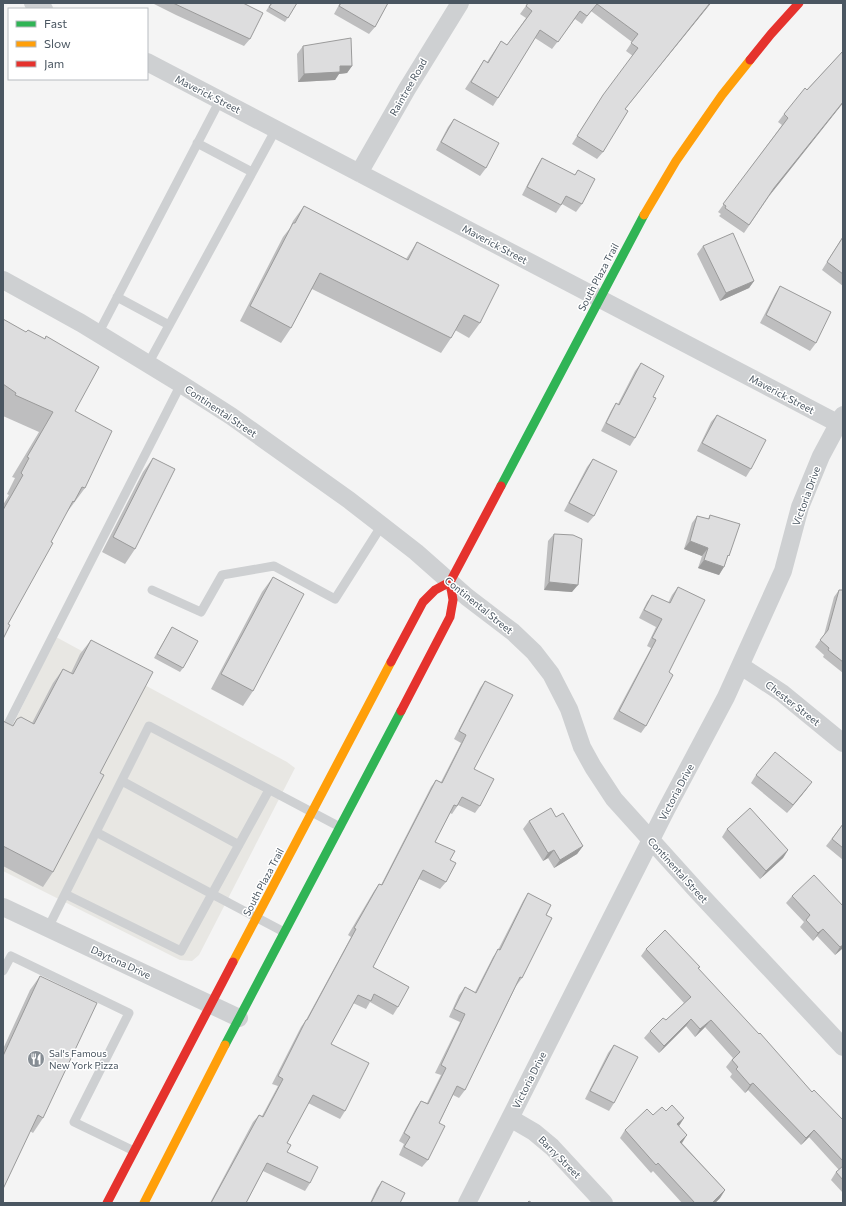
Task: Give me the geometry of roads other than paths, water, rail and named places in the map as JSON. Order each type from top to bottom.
[{"type":"main road","name":"South Plaza Trail","points":[[107,1203],[423,602],[434,590],[450,582],[635,230],[676,161],[722,95],[771,34],[799,3]]},
{"type":"main road","points":[[144,1203],[239,1018],[450,617],[453,600],[450,582]]},
{"type":"street","points":[[32,3],[42,8]]},
{"type":"street","name":"Raintree Road","points":[[359,173],[407,89],[460,3]]},
{"type":"street","name":"Maverick Street","points":[[148,63],[599,298],[841,421]]},
{"type":"street","name":"Continental Street","points":[[3,280],[148,364],[237,421],[350,500],[416,552],[467,597],[513,632],[534,652],[551,674],[569,709],[582,747],[592,767],[614,799],[697,891],[843,1047]]},
{"type":"street","name":"Victoria Drive","points":[[467,1203],[666,810],[741,666],[783,571],[800,507],[821,456],[841,421]]},
{"type":"street","name":"Chester Street","points":[[741,666],[782,693],[843,743]]},
{"type":"street","name":"Daytona Drive","points":[[3,907],[239,1018]]},
{"type":"street","name":"Barry Street","points":[[510,1118],[534,1132],[552,1147],[604,1203]]},
{"type":"lane","points":[[98,334],[220,100]]},
{"type":"lane","points":[[148,364],[276,129]]},
{"type":"lane","points":[[197,143],[252,172]]},
{"type":"lane","points":[[117,297],[169,325]]},
{"type":"lane","points":[[6,728],[181,384]]},
{"type":"lane","points":[[152,590],[201,612],[222,575],[274,566],[335,599],[382,525]]},
{"type":"lane","points":[[48,928],[149,726],[340,827]]},
{"type":"lane","points":[[122,781],[239,845]]},
{"type":"lane","points":[[65,894],[181,951],[269,790]]},
{"type":"lane","points":[[96,832],[284,932]]},
{"type":"lane","points":[[3,972],[11,956],[129,1013],[74,1122],[134,1151]]},
{"type":"place","name":"Sal's Famous New York Pizza","points":[[36,1059]]}]
